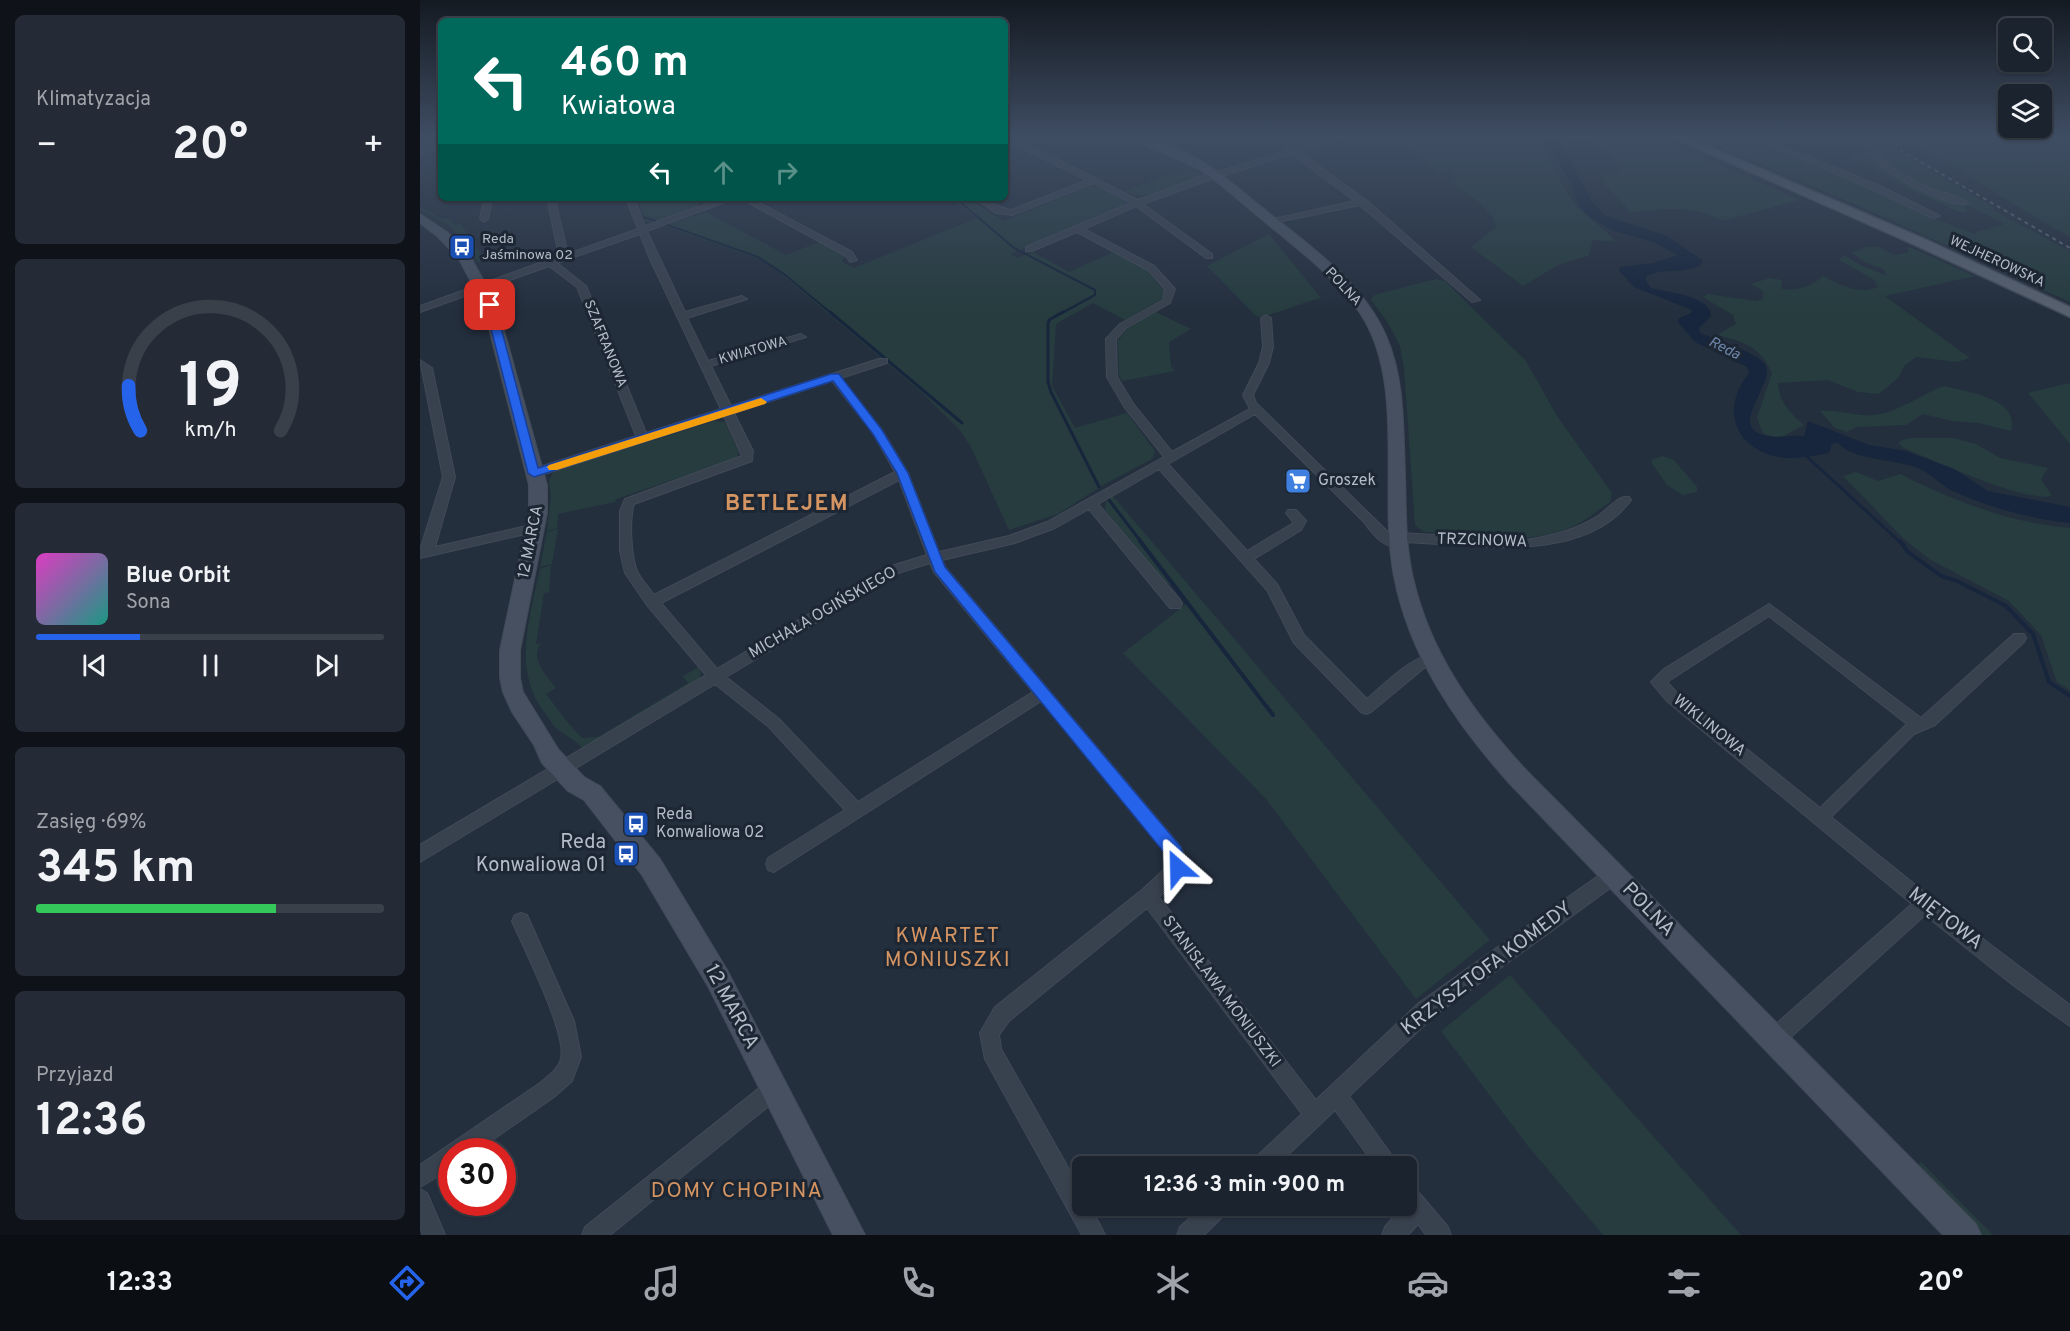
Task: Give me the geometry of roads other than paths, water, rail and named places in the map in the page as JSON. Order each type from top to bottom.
[{"type":"main road","name":"WEJHEROWSKA","points":[[1812,196],[1922,243],[2070,313]]},
{"type":"main road","name":"WEJHEROWSKA","points":[[1826,196],[2070,305]]},
{"type":"street","points":[[983,201],[1002,213],[1012,213],[1055,196]]},
{"type":"street","points":[[1123,196],[1137,203],[1209,256]]},
{"type":"street","points":[[1029,249],[1157,196]]},
{"type":"street","name":"POLNA","points":[[1239,196],[1359,293],[1381,339],[1391,374],[1399,536],[1409,598],[1435,660],[1460,706],[1498,756],[1965,1235]]},
{"type":"street","points":[[1354,196],[1407,238],[1475,300]]},
{"type":"street","points":[[1892,196],[1936,216]]},
{"type":"street","points":[[1943,196],[1964,203]]},
{"type":"street","points":[[484,219],[487,201]]},
{"type":"street","points":[[556,201],[552,203],[564,257]]},
{"type":"street","name":"KWIATOWA","points":[[631,201],[642,230],[748,458],[629,502],[626,511],[626,551],[631,573],[652,602]]},
{"type":"street","points":[[420,309],[724,201]]},
{"type":"street","points":[[750,201],[849,254],[853,260]]},
{"type":"street","points":[[1272,222],[1363,202]]},
{"type":"street","name":"12 MARCA","points":[[420,218],[444,235],[483,286],[534,473],[539,498],[513,633],[510,678],[519,706],[542,739],[548,754],[567,766],[576,784],[592,793],[651,867],[718,979],[849,1235]]},
{"type":"street","points":[[1077,228],[1151,268],[1170,290],[1167,302],[1123,326],[1111,339],[1112,377],[1165,460],[1245,558],[1272,587],[1299,639],[1366,708],[1419,663],[1435,660]]},
{"type":"street","name":"SZAFRANOWA","points":[[550,262],[581,286],[643,439]]},
{"type":"street","points":[[682,316],[742,299]]},
{"type":"street","points":[[1266,318],[1268,347],[1264,363],[1248,395],[1255,410],[1368,519],[1378,532],[1392,543],[1399,536]]},
{"type":"street","name":"KWIATOWA","points":[[705,365],[801,337]]},
{"type":"street","points":[[534,473],[883,361]]},
{"type":"street","points":[[420,363],[427,368],[449,477],[424,554]]},
{"type":"street","points":[[835,377],[878,432],[902,473],[939,569],[1175,852],[1178,868],[1148,896],[1002,1014],[989,1033],[992,1052],[1094,1235]]},
{"type":"street","name":"MICHAŁA OGIŃSKIEGO","points":[[420,854],[893,570],[1028,534],[1051,525],[1255,410]]},
{"type":"street","points":[[856,811],[774,723],[715,676],[652,602],[902,473]]},
{"type":"street","name":"TRZCINOWA","points":[[1399,536],[1526,544],[1547,542],[1570,536],[1593,525],[1625,500]]},
{"type":"street","points":[[1091,503],[1175,604]]},
{"type":"street","points":[[1245,558],[1297,526],[1300,521],[1292,513]]},
{"type":"street","points":[[424,554],[535,528]]},
{"type":"street","name":"WIKLINOWA","points":[[1821,819],[1779,782],[1672,697],[1658,682],[1768,609],[1919,726]]},
{"type":"street","points":[[1821,819],[1830,806],[1909,730],[1930,721],[2019,638]]},
{"type":"street","points":[[774,864],[1042,693]]},
{"type":"street","name":"MIĘTOWA","points":[[1821,819],[1925,904],[2070,1017]]},
{"type":"street","name":"KRZYSZTOFA KOMEDY","points":[[1272,1156],[1426,1010],[1614,875]]},
{"type":"street","name":"STANISŁAWA MONIUSZKI","points":[[1148,896],[1315,1115]]},
{"type":"street","points":[[1774,1039],[1925,904]]},
{"type":"street","points":[[477,1138],[547,1090],[565,1074],[571,1058],[565,1022],[521,921]]},
{"type":"street","points":[[593,1235],[774,1089]]},
{"type":"street","points":[[1336,1095],[1380,1156]]},
{"type":"street","points":[[420,1178],[438,1166]]},
{"type":"street","points":[[420,1200],[434,1235]]},
{"type":"street","points":[[1417,1207],[1440,1235]]},
{"type":"street","points":[[1188,1235],[1208,1216]]},
{"type":"street","points":[[1392,1235],[1403,1216]]},
{"type":"water","name":"Reda","points":[[1576,196],[1589,196],[1605,216],[1667,236],[1702,260],[1702,264],[1695,268],[1659,272],[1646,277],[1646,281],[1651,288],[1687,296],[1704,304],[1711,316],[1699,328],[1700,333],[1746,351],[1766,366],[1767,374],[1764,384],[1751,416],[1751,425],[1756,432],[1771,437],[1804,436],[1808,421],[1869,445],[1906,451],[1954,469],[1988,491],[2070,507],[2070,523],[2026,516],[1982,503],[1950,490],[1920,469],[1855,454],[1838,443],[1832,444],[1829,453],[1790,458],[1763,452],[1751,445],[1736,424],[1734,412],[1735,399],[1740,386],[1749,373],[1747,367],[1695,342],[1678,322],[1678,319],[1691,313],[1692,310],[1634,287],[1619,271],[1620,267],[1653,263],[1678,255],[1653,242],[1614,231],[1591,218],[1579,206]]},
{"type":"waterway","points":[[956,201],[1014,248],[1095,290],[1095,295],[1060,314]]},
{"type":"waterway","points":[[637,215],[656,221]]},
{"type":"waterway","points":[[665,224],[758,257],[784,274],[832,314]]},
{"type":"waterway","points":[[830,312],[962,423]]},
{"type":"waterway","points":[[1063,312],[1049,320],[1048,324],[1048,382],[1099,487]]},
{"type":"waterway","points":[[1803,453],[1901,543]]},
{"type":"waterway","points":[[1109,500],[1142,543]]},
{"type":"waterway","points":[[1140,541],[1273,715]]},
{"type":"waterway","points":[[1900,541],[1908,552],[1941,576],[1957,581],[2006,606],[2033,634],[2049,682],[2070,696]]},
{"type":"railway","points":[[1979,196],[2070,248]]},
{"type":"place","name":"Reda Jaśminowa 02","points":[[462,247]]},
{"type":"place","name":"Groszek","points":[[1298,481]]},
{"type":"place","name":"Reda Konwaliowa 02","points":[[636,824]]},
{"type":"place","name":"Reda Konwaliowa 01","points":[[626,854]]},
{"type":"district","name":"BETLEJEM","points":[[787,504]]},
{"type":"district","name":"KWARTET MONIUSZKI","points":[[948,948]]},
{"type":"district","name":"DOMY CHOPINA","points":[[737,1191]]}]
